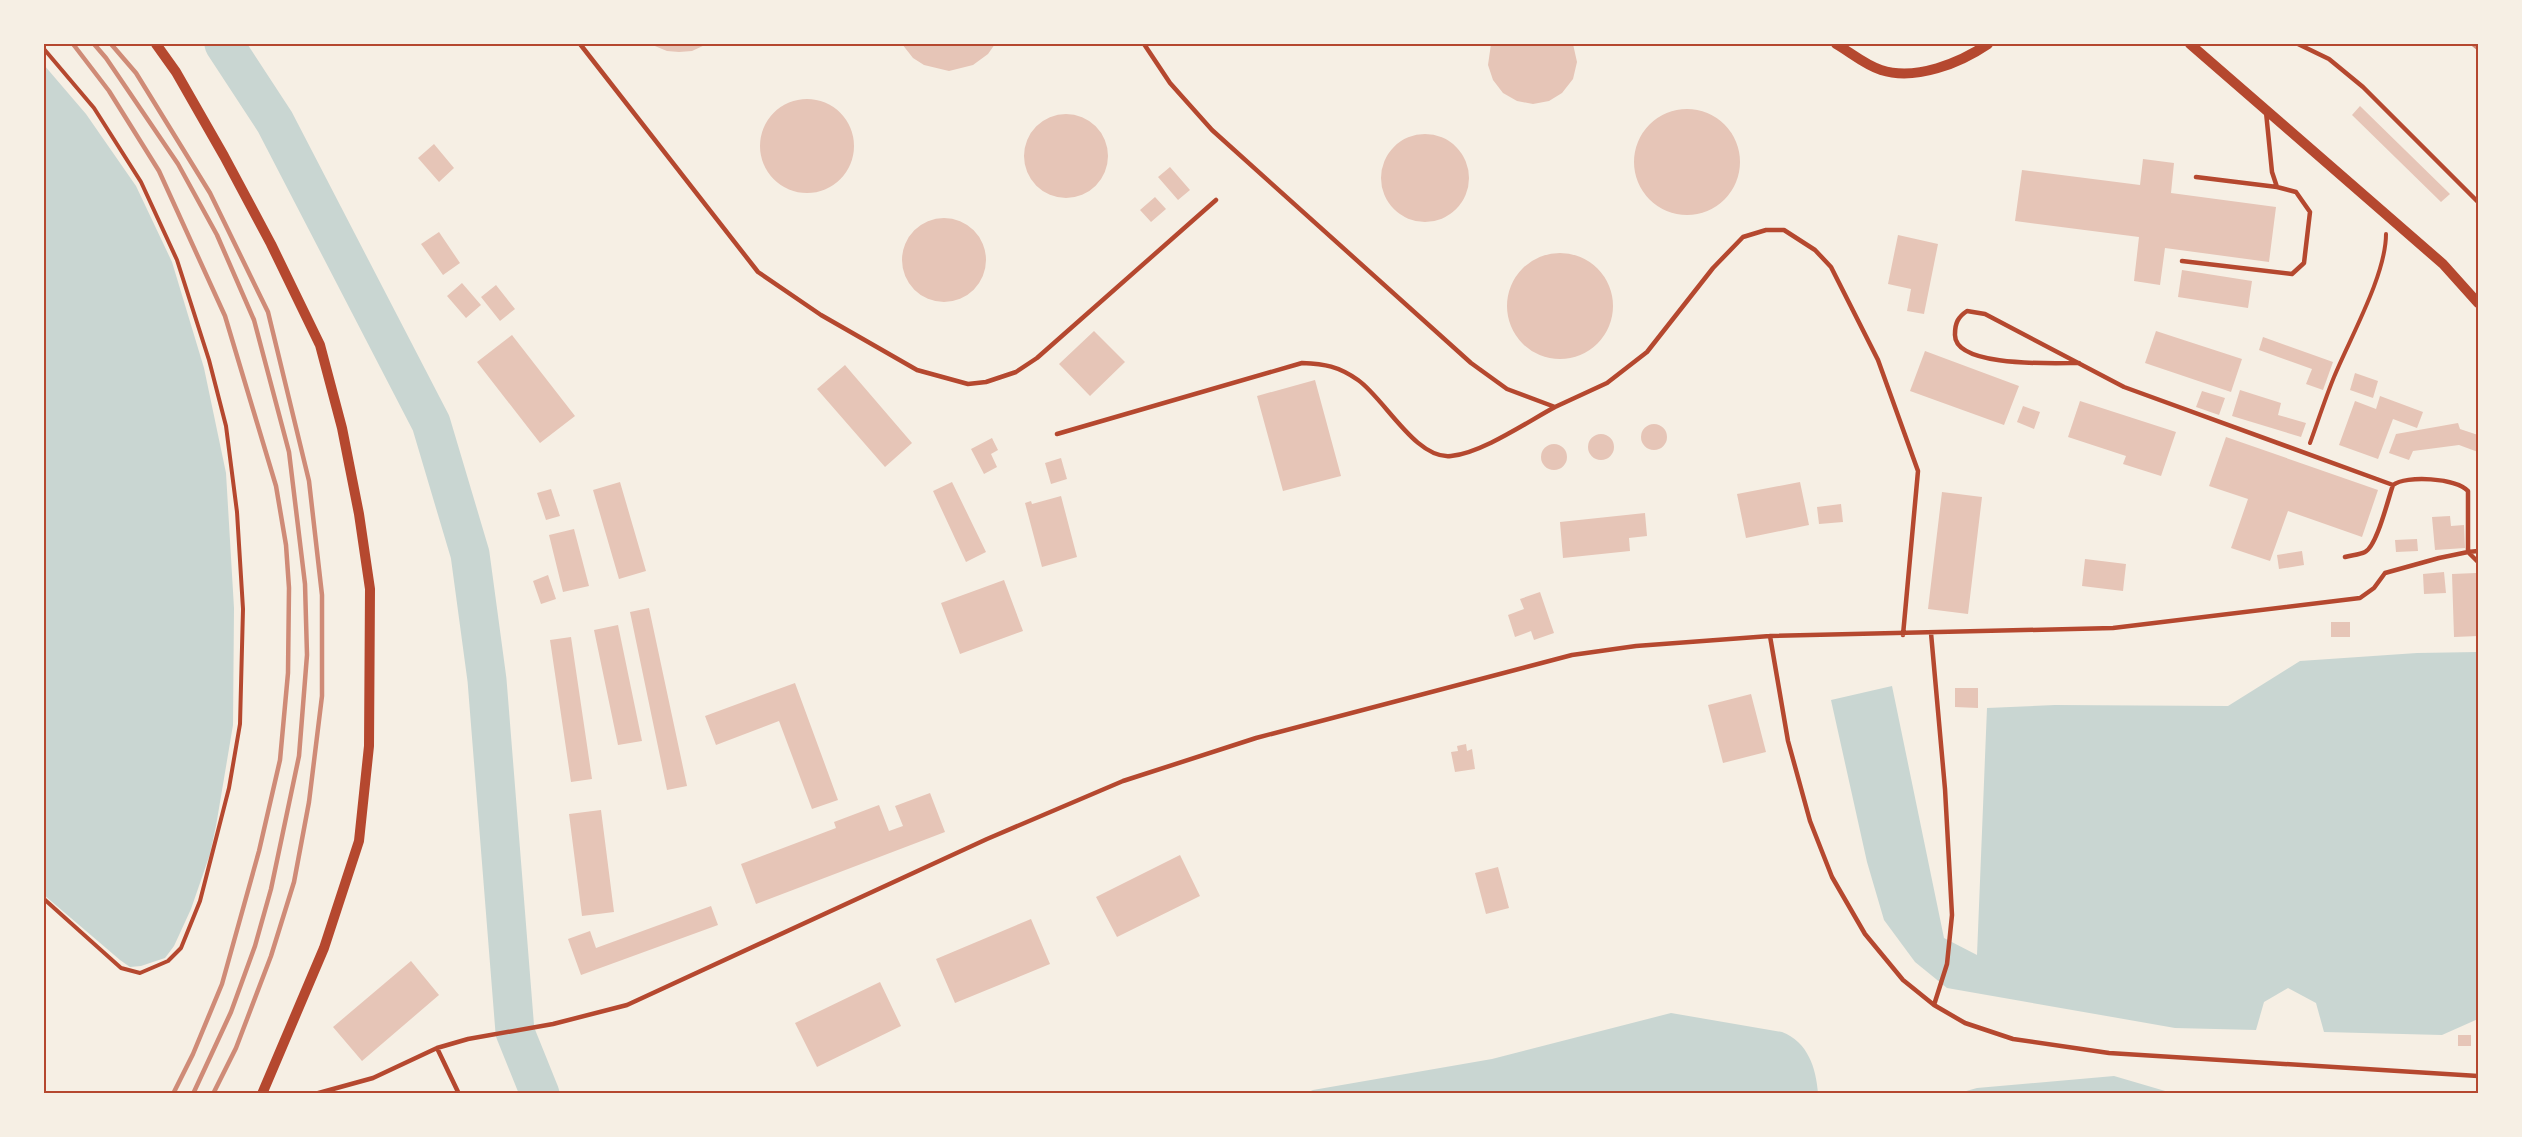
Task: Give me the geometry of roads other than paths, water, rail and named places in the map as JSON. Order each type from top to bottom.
[{"type":"street","points":[[156,44],[176,72],[224,156],[271,244],[320,345],[342,428],[359,514],[370,589],[369,746],[359,841],[324,948],[262,1094]]},
{"type":"street","points":[[1836,44],[1879,70],[1900,74],[1934,69],[1971,55],[1988,44]]},
{"type":"street","points":[[2190,44],[2443,264],[2478,303]]},
{"type":"lane","points":[[580,44],[758,272],[821,315],[916,370],[968,384],[986,382],[1016,372],[1037,358],[1216,200]]},
{"type":"lane","points":[[1144,44],[1170,83],[1212,130],[1471,363],[1507,388],[1555,407]]},
{"type":"lane","points":[[2298,44],[2329,59],[2363,87],[2478,202]]},
{"type":"lane","points":[[2266,110],[2272,172],[2277,187]]},
{"type":"lane","points":[[2182,261],[2292,274],[2304,263],[2310,212],[2296,192],[2277,187],[2196,177]]},
{"type":"lane","points":[[1058,434],[1302,363],[1329,365],[1359,380],[1421,447],[1449,457],[1474,451],[1555,407],[1607,383],[1647,352],[1713,268],[1743,237],[1766,230],[1784,230],[1807,245],[1832,267],[1878,360],[1918,471],[1903,635]]},
{"type":"lane","points":[[2079,363],[2031,363],[1975,355],[1959,349],[1954,339],[1955,327],[1959,316],[1967,310],[1985,314],[2079,363],[2124,387],[2392,485]]},
{"type":"lane","points":[[2345,557],[2364,552],[2369,548],[2392,485],[2399,481],[2436,480],[2456,483],[2468,491],[2468,552],[2478,562]]},
{"type":"lane","points":[[315,1094],[373,1078],[437,1048],[468,1039],[553,1024],[627,1005],[987,839],[1123,781],[1256,738],[1572,656],[1606,650],[1770,636],[1903,635],[2113,628],[2360,598],[2374,588],[2385,573],[2439,558],[2478,551]]},
{"type":"lane","points":[[1931,633],[1945,789],[1952,915],[1947,964],[1934,1005]]},
{"type":"lane","points":[[1770,636],[1788,741],[1810,821],[1833,877],[1864,934],[1903,980],[1934,1005],[1965,1023],[2013,1039],[2109,1053],[2478,1076]]},
{"type":"lane","points":[[437,1048],[459,1094]]},
{"type":"waterway","points":[[224,44],[275,122],[431,423],[470,554],[487,680],[515,1032],[540,1094]]},
{"type":"railway","points":[[73,44],[109,91],[159,171],[225,316],[276,486],[286,545],[289,588],[288,673],[280,760],[259,851],[222,984],[193,1054],[173,1094]]},
{"type":"railway","points":[[94,44],[106,58],[178,164],[217,235],[254,320],[289,452],[305,584],[307,655],[299,756],[271,889],[255,946],[231,1012],[193,1094]]},
{"type":"railway","points":[[111,44],[136,73],[210,193],[268,312],[309,481],[322,595],[322,696],[309,802],[294,882],[271,956],[236,1048],[213,1094]]},
{"type":"railway","points":[[2473,44],[2478,48]]}]
